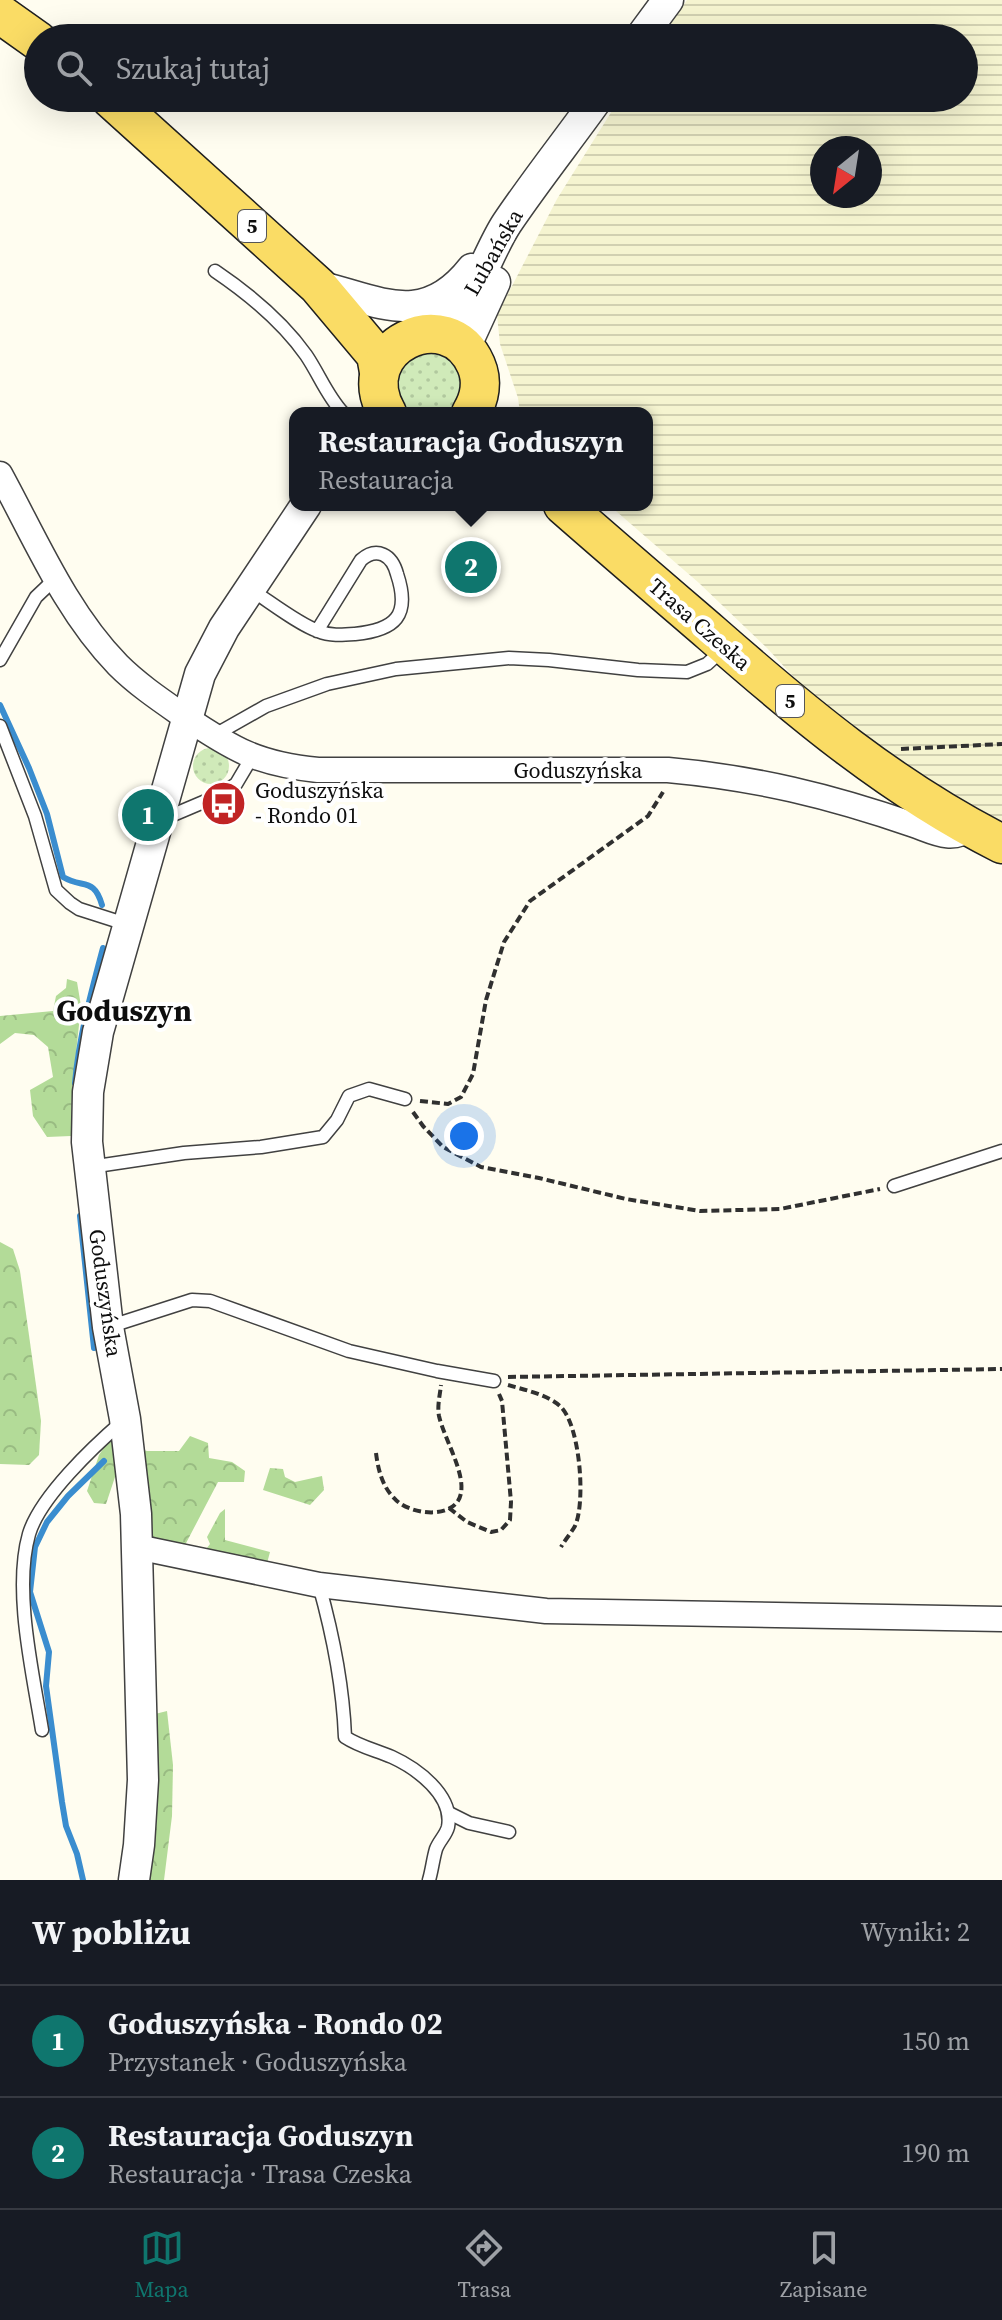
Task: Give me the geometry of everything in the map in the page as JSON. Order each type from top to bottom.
[{"type":"main road","points":[[0,14],[24,31]]},
{"type":"main road","name":"5","points":[[125,112],[318,286],[376,355],[381,399]]},
{"type":"main road","name":"5","points":[[318,286],[390,333],[445,336],[467,350]]},
{"type":"main road","name":"5","points":[[381,399],[391,351],[422,335]]},
{"type":"main road","points":[[467,350],[479,373],[477,407]]},
{"type":"main road","name":"Trasa Czeska","points":[[570,511],[835,738],[898,784],[987,836]]},
{"type":"street","points":[[650,24],[668,0]]},
{"type":"street","name":"Lubańska","points":[[422,335],[447,326],[468,296],[505,226],[588,112]]},
{"type":"street","name":"Lubańska","points":[[467,350],[472,331],[550,166]]},
{"type":"street","points":[[318,286],[389,306],[404,307],[432,301],[456,286],[505,226]]},
{"type":"street","name":"Goduszyńska","points":[[0,474],[56,578],[86,625],[119,665],[186,718],[252,757],[286,767],[318,770],[668,770],[715,774],[848,802],[943,835],[987,836]]},
{"type":"street","name":"Goduszyńska","points":[[134,1880],[143,1780],[134,1482],[108,1327],[90,1167],[87,1117],[92,1061],[196,685],[211,650],[305,511]]},
{"type":"street","points":[[137,1547],[319,1585],[546,1611],[1002,1619]]},
{"type":"lane","points":[[215,271],[256,301],[292,337],[337,407]]},
{"type":"lane","points":[[250,589],[317,631],[336,636],[366,633],[384,629],[394,622],[401,610],[402,594],[397,570],[389,559],[380,553],[369,553],[361,560],[317,631]]},
{"type":"lane","points":[[0,660],[36,597],[56,578]]},
{"type":"lane","points":[[213,736],[266,706],[327,684],[396,669],[509,658],[687,672],[707,664],[718,654]]},
{"type":"lane","points":[[0,726],[35,816],[56,890],[79,909],[129,925]]},
{"type":"lane","points":[[158,821],[220,795],[236,784],[252,757]]},
{"type":"lane","points":[[90,1167],[323,1137],[337,1120],[349,1096],[369,1089],[405,1099]]},
{"type":"lane","points":[[894,1186],[1002,1151]]},
{"type":"lane","points":[[108,1327],[192,1300],[210,1301],[349,1351],[494,1381]]},
{"type":"lane","points":[[42,1730],[26,1632],[24,1576],[29,1533],[47,1501],[89,1450],[125,1419]]},
{"type":"lane","points":[[319,1585],[345,1709],[345,1737],[420,1773],[440,1795],[449,1813],[447,1829],[437,1847],[429,1880]]},
{"type":"lane","points":[[449,1813],[469,1823],[509,1832]]},
{"type":"path","points":[[893,751],[1002,744]]},
{"type":"path","points":[[405,1099],[448,1104],[461,1097],[473,1074],[486,1000],[504,942],[530,901],[648,816],[666,788],[668,770]]},
{"type":"path","points":[[405,1099],[423,1126],[443,1147],[481,1167],[626,1199],[700,1211],[780,1209],[894,1186]]},
{"type":"path","points":[[494,1381],[510,1377],[1002,1369]]},
{"type":"path","points":[[376,1453],[379,1472],[394,1499],[404,1506],[419,1512],[443,1512],[456,1503],[461,1494],[461,1482],[438,1412],[442,1372]]},
{"type":"path","points":[[448,1508],[467,1522],[491,1532],[501,1530],[510,1520],[502,1401],[494,1381]]},
{"type":"path","points":[[494,1381],[544,1396],[559,1404],[568,1415],[576,1439],[581,1479],[576,1524],[561,1547]]},
{"type":"green space","points":[[687,0],[1002,0],[1002,822],[942,790],[801,685],[699,583],[616,511],[653,511],[653,407],[519,407],[500,344],[497,315],[557,199],[611,112],[978,112],[978,24],[671,24]]},
{"type":"green space","points":[[431,346],[466,372],[457,407],[402,407],[394,368]]},
{"type":"green space","points":[[211,748],[224,753],[229,766],[224,779],[211,784],[198,779],[193,766],[198,753]]},
{"type":"green space","points":[[67,979],[77,982],[81,1006],[72,1091],[71,1136],[47,1137],[33,1116],[30,1090],[53,1077],[48,1047],[34,1035],[15,1033],[0,1044],[0,1016],[53,1011],[56,996],[66,988]]},
{"type":"green space","points":[[0,1242],[13,1249],[20,1271],[41,1421],[39,1455],[29,1465],[0,1464]]},
{"type":"green space","points":[[190,1436],[208,1443],[209,1458],[232,1462],[245,1471],[244,1482],[218,1482],[184,1547],[149,1536],[118,1468],[106,1504],[94,1503],[87,1491],[99,1455],[109,1440],[147,1451],[179,1451]]},
{"type":"green space","points":[[270,1468],[283,1469],[285,1477],[295,1482],[322,1476],[324,1490],[310,1505],[263,1490]]},
{"type":"green space","points":[[225,1509],[225,1540],[270,1552],[266,1567],[203,1553],[210,1544],[207,1537]]},
{"type":"green space","points":[[167,1711],[173,1765],[172,1816],[164,1880],[142,1880],[155,1714]]},
{"type":"waterway","points":[[0,705],[47,814],[63,877],[91,887],[102,905]]},
{"type":"waterway","points":[[75,1083],[82,1032],[103,948]]},
{"type":"waterway","points":[[80,1216],[94,1348]]},
{"type":"waterway","points":[[83,1880],[62,1802],[46,1686],[49,1652],[30,1592],[35,1547],[47,1522],[68,1496],[104,1461]]},
{"type":"place","name":"Restauracja Goduszyn","points":[[471,567]]},
{"type":"place","name":"Goduszyńska - Rondo 01","points":[[224,803]]},
{"type":"place","name":"Goduszyńska - Rondo 02","points":[[148,815]]},
{"type":"district","name":"Goduszyn","points":[[124,1011]]}]
